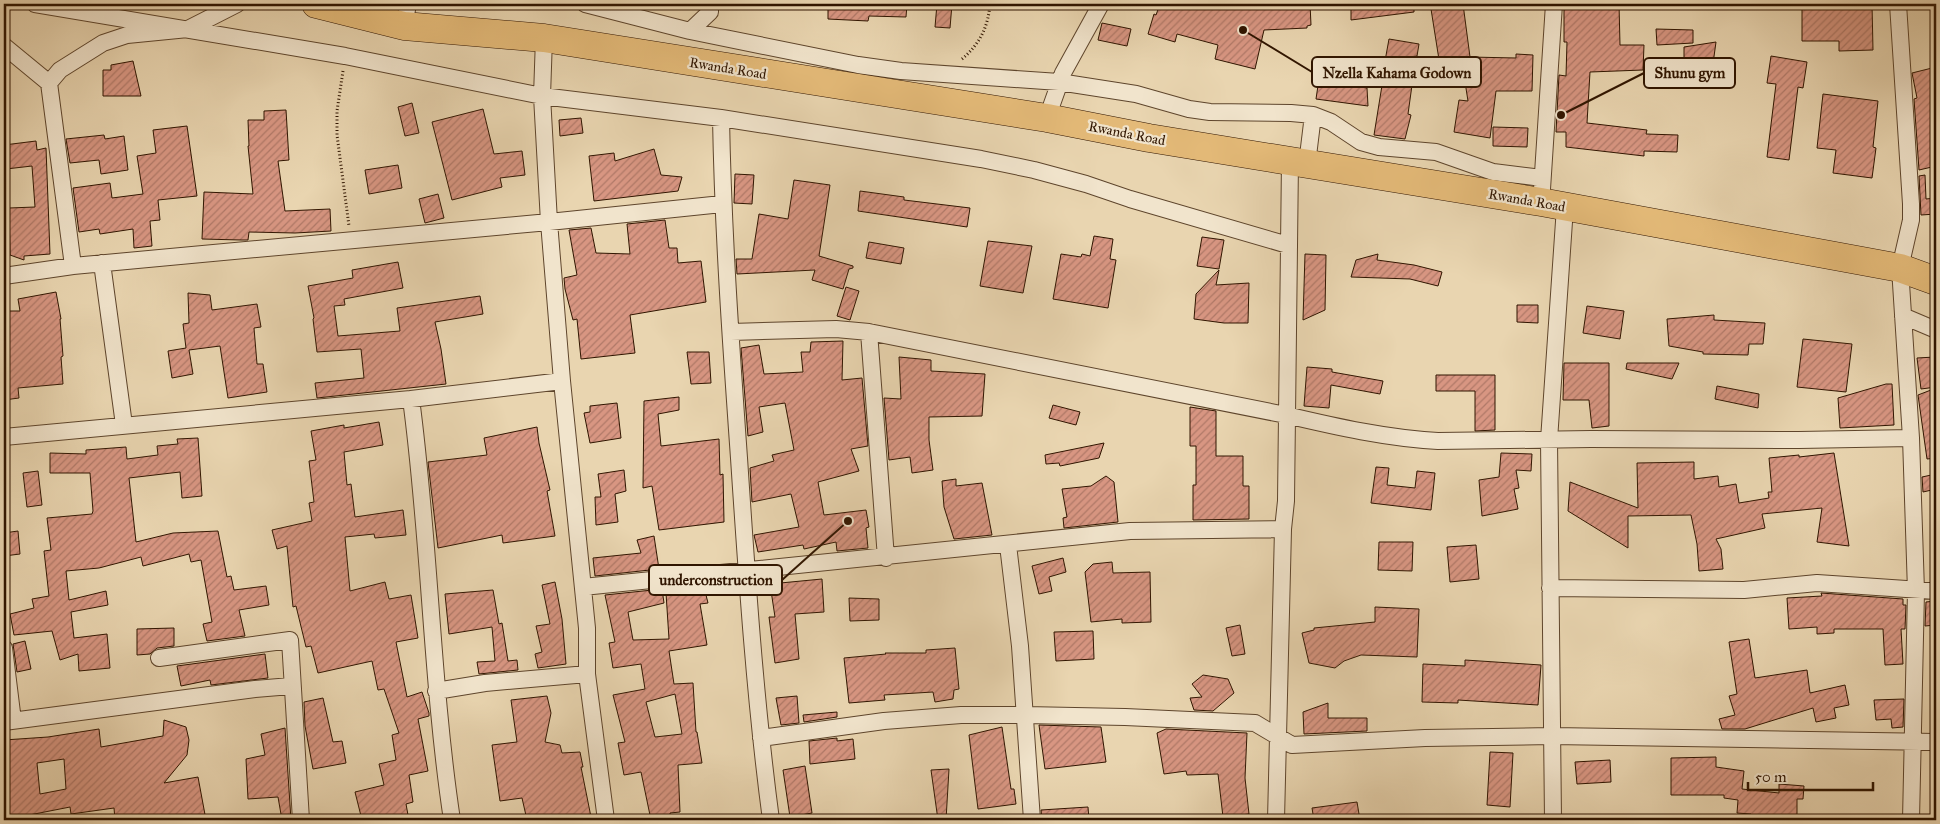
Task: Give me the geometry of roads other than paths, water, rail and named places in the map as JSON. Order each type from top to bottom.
[{"type":"highway","name":"Rwanda Road","points":[[316,4],[408,8],[544,38],[1047,118],[1149,138],[1298,163],[1550,196],[1900,268],[1936,281]]},
{"type":"street","points":[[35,4],[345,56],[542,96],[721,118],[981,159],[1034,170],[1288,245]]},
{"type":"street","points":[[49,83],[60,70],[103,43],[127,34],[188,29],[237,4]]},
{"type":"street","points":[[585,4],[690,30],[858,65],[942,74],[1059,82],[1136,94],[1189,109],[1210,112],[1313,115],[1331,122],[1361,142],[1379,147],[1436,152],[1493,172],[1550,196]]},
{"type":"street","points":[[690,30],[710,12],[710,4]]},
{"type":"street","points":[[1047,118],[1059,82],[1101,4]]},
{"type":"street","points":[[1553,820],[1549,440],[1550,196],[1554,4]]},
{"type":"street","points":[[1898,4],[1911,204],[1909,228],[1900,268],[1911,438],[1916,591],[1910,820]]},
{"type":"street","points":[[544,38],[542,96],[549,222],[562,381],[584,587],[587,628],[587,674],[606,820]]},
{"type":"street","points":[[4,46],[49,83],[73,266]]},
{"type":"street","points":[[1276,820],[1283,529],[1286,501],[1288,245],[1298,163],[1313,115]]},
{"type":"street","points":[[721,118],[722,204],[747,572],[761,738],[771,820]]},
{"type":"street","points":[[4,276],[102,263],[549,222],[722,204]]},
{"type":"street","points":[[102,263],[124,425]]},
{"type":"street","points":[[1903,316],[1936,330]]},
{"type":"street","points":[[730,332],[836,329],[869,332],[1286,415],[1355,431],[1412,439],[1438,441],[1911,438]]},
{"type":"street","points":[[869,332],[886,558]]},
{"type":"street","points":[[4,437],[411,399],[562,381]]},
{"type":"street","points":[[411,399],[420,474],[436,691],[448,820]]},
{"type":"street","points":[[584,587],[886,558],[1130,531],[1283,529]]},
{"type":"street","points":[[1008,545],[1026,715],[1032,820]]},
{"type":"street","points":[[1550,588],[1744,590],[1817,584],[1936,591]]},
{"type":"street","points":[[159,658],[290,640],[291,686],[301,820]]},
{"type":"street","points":[[4,648],[8,721],[291,686]]},
{"type":"street","points":[[436,691],[587,674]]},
{"type":"street","points":[[761,738],[907,719],[961,715],[1026,715],[1246,722],[1263,727],[1292,745],[1426,738],[1552,736],[1936,742]]},
{"type":"place","name":"Nzella Kahama Godown","points":[[1243,30]]},
{"type":"place","name":"Shunu gym","points":[[1561,115]]},
{"type":"place","name":"underconstruction","points":[[848,521]]}]
